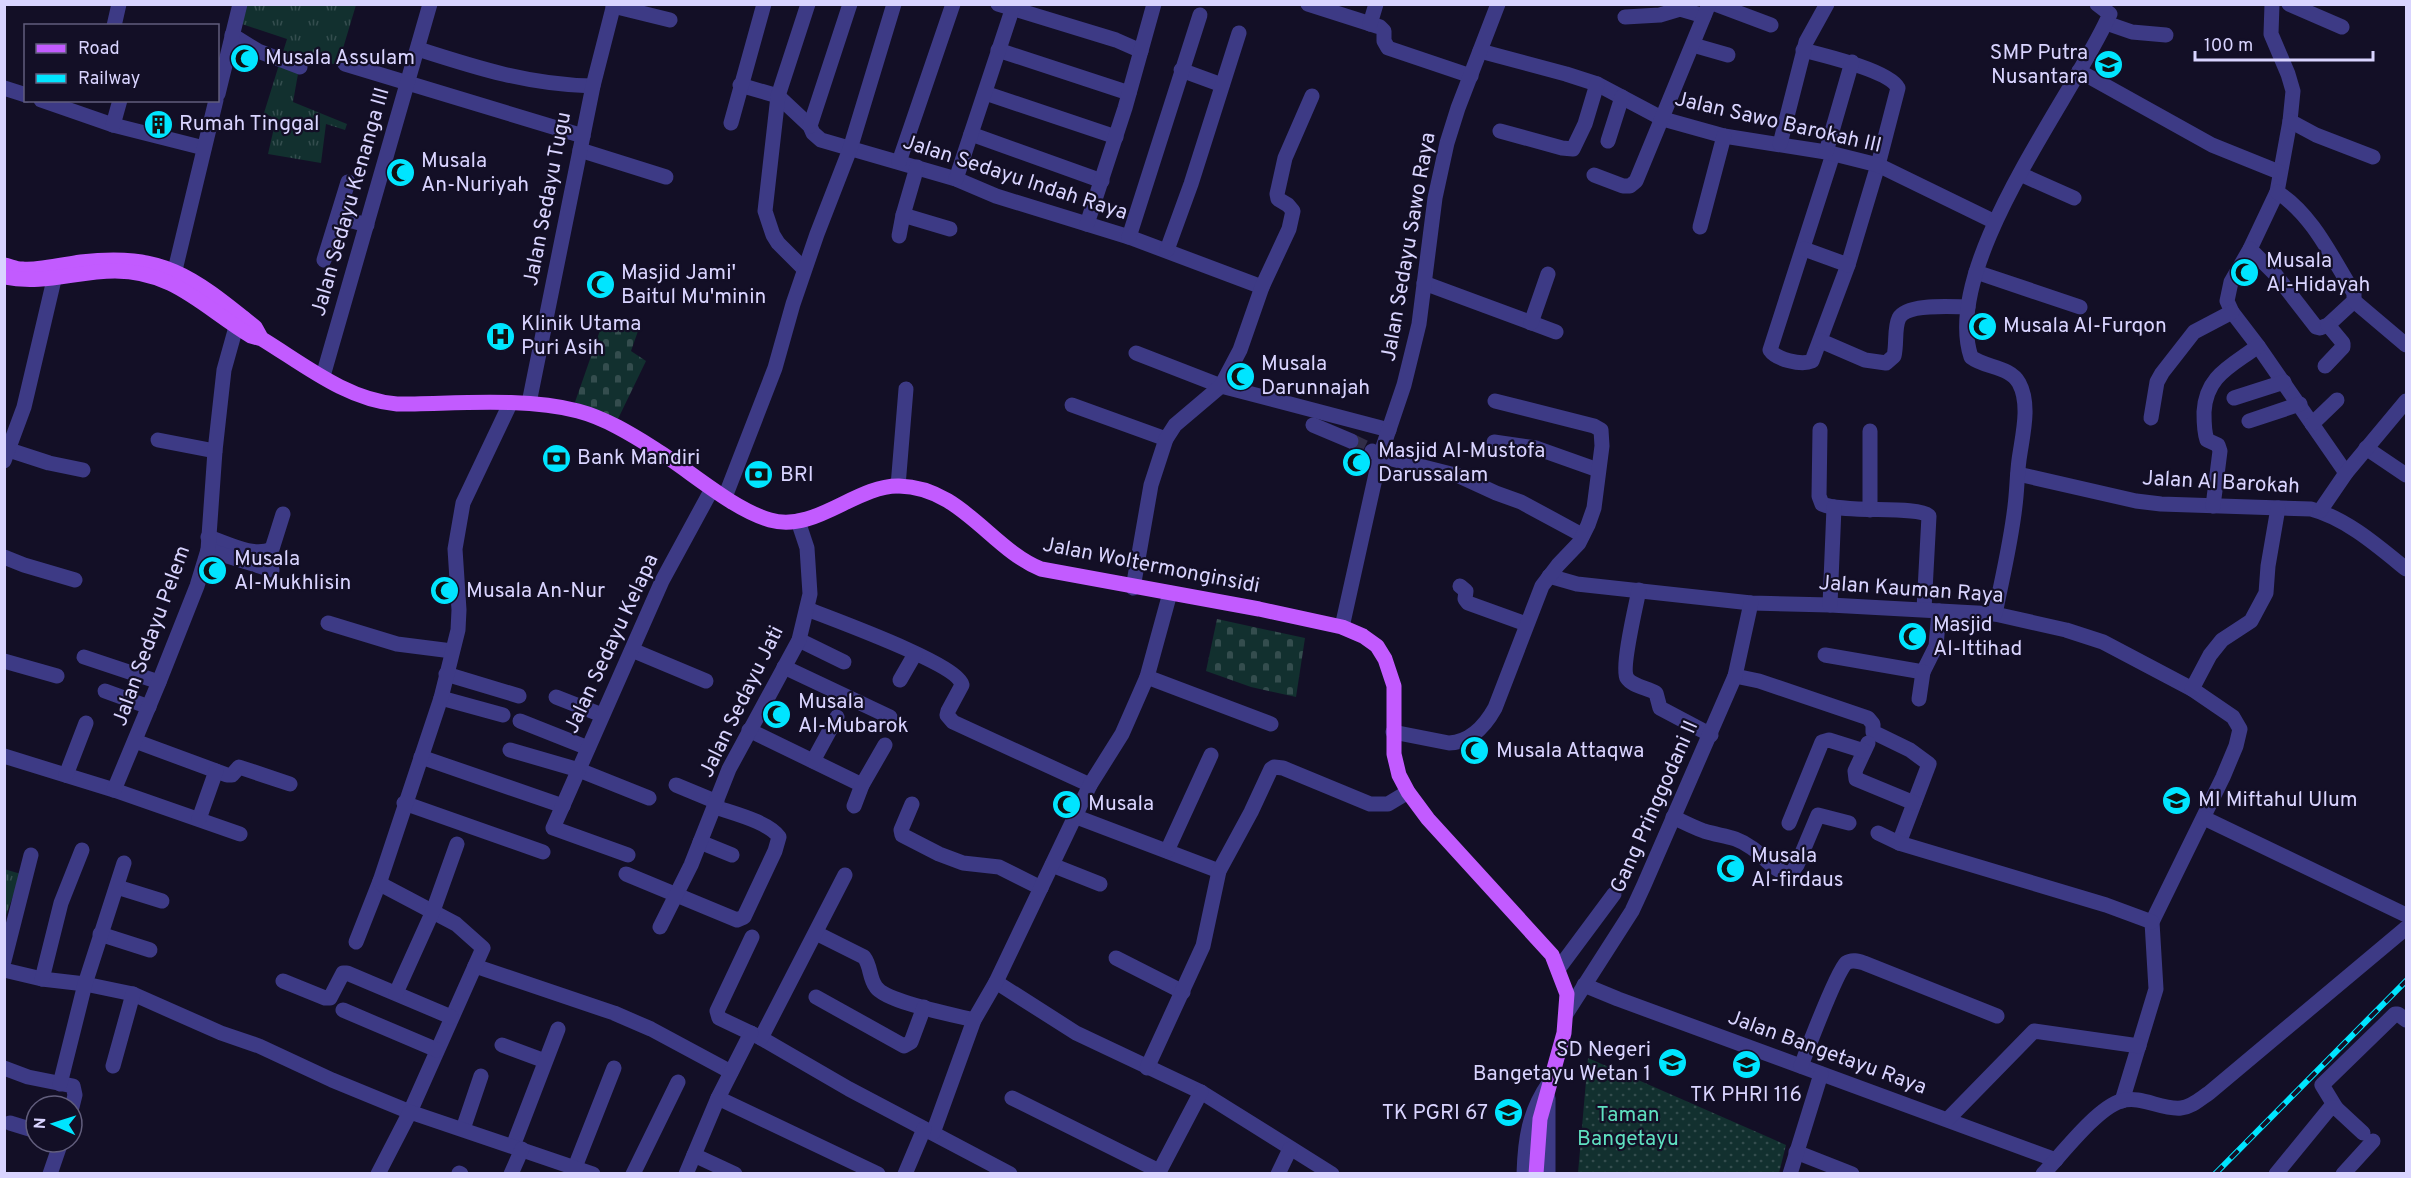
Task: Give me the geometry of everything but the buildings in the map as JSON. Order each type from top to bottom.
[{"type":"main road","name":"Jalan Woltermonginsidi","points":[[4,264],[24,270],[56,271],[138,266],[176,270],[191,287],[240,322],[255,327],[262,339],[323,376],[376,402],[529,403],[579,411],[612,425],[656,449],[719,493],[762,518],[774,522],[798,521],[821,514],[881,489],[898,486],[923,490],[942,497],[978,522],[1013,553],[1031,565],[1052,572],[1259,609],[1342,627],[1363,636],[1377,646],[1385,659],[1394,686],[1394,754],[1399,775],[1408,792],[1428,819],[1543,944],[1559,968],[1567,994],[1564,1033],[1540,1119],[1536,1168]]},
{"type":"main road","name":"Jalan Woltermonginsidi","points":[[138,266],[171,282],[191,287]]},
{"type":"main road","name":"Jalan Woltermonginsidi","points":[[4,277],[26,282],[56,271]]},
{"type":"street","points":[[114,24],[119,4]]},
{"type":"street","points":[[219,90],[240,4]]},
{"type":"street","name":"Jalan Sedayu Kenanga III","points":[[323,376],[430,4]]},
{"type":"street","points":[[731,123],[764,4]]},
{"type":"street","points":[[804,269],[778,243],[765,211],[778,96],[808,4]]},
{"type":"street","points":[[810,126],[850,4]]},
{"type":"street","points":[[719,493],[775,368],[804,269],[850,149],[894,4]]},
{"type":"street","points":[[899,162],[953,4]]},
{"type":"street","points":[[998,4],[1116,40],[1141,51]]},
{"type":"street","points":[[1370,24],[1376,4]]},
{"type":"street","name":"Jalan Sedayu Sawo Raya","points":[[1342,627],[1376,454],[1389,430],[1404,385],[1419,324],[1440,171],[1458,108],[1498,4]]},
{"type":"street","points":[[1780,144],[1803,50],[1809,34],[1827,4]]},
{"type":"street","points":[[2272,4],[2271,34],[2293,91],[2290,121],[2277,192],[2228,290],[2227,301],[2232,312],[2284,382],[2346,473]]},
{"type":"street","points":[[2289,4],[2342,27]]},
{"type":"street","points":[[614,5],[669,21]]},
{"type":"street","name":"Jalan Sedayu Tugu","points":[[529,403],[592,86],[614,5]]},
{"type":"street","points":[[1088,224],[1129,93],[1152,5]]},
{"type":"street","points":[[1317,6],[1384,31],[1384,40],[1388,48],[1471,76]]},
{"type":"street","points":[[956,179],[1013,7]]},
{"type":"street","points":[[1594,175],[1623,186],[1633,184],[1709,8]]},
{"type":"street","points":[[1625,17],[1660,15],[1680,9],[1709,8],[1772,25]]},
{"type":"street","points":[[1995,614],[2015,506],[2024,403],[2019,382],[2008,373],[1983,366],[1971,357],[1967,338],[1968,307],[1976,272],[1995,222],[2079,71],[2107,11],[2132,32],[2166,35]]},
{"type":"street","points":[[1129,237],[1200,15]]},
{"type":"street","points":[[1167,250],[1191,184],[1239,33]]},
{"type":"street","points":[[232,35],[258,51],[300,67]]},
{"type":"street","points":[[1693,45],[1728,55]]},
{"type":"street","points":[[418,50],[509,77],[564,86],[592,86]]},
{"type":"street","points":[[998,50],[1129,93]]},
{"type":"street","points":[[1803,50],[1852,62],[1893,81],[1898,88],[1848,265],[1821,341],[1812,361],[1798,362],[1770,352],[1803,249],[1852,62]]},
{"type":"street","name":"Jalan Sawo Barokah III","points":[[1480,51],[1597,84],[1663,119],[1724,136],[1829,153],[1878,165],[1995,222]]},
{"type":"street","points":[[345,64],[582,143],[666,177]]},
{"type":"street","points":[[1181,70],[1222,85]]},
{"type":"street","points":[[2079,71],[2212,146],[2279,172]]},
{"type":"street","points":[[1500,131],[1573,149],[1585,124],[1597,84]]},
{"type":"street","name":"Jalan Sedayu Indah Raya","points":[[740,85],[778,96],[810,126],[813,133],[821,140],[956,179],[1005,200],[1129,237],[1262,287]]},
{"type":"street","points":[[4,88],[24,94]]},
{"type":"street","points":[[985,93],[1116,137]]},
{"type":"street","points":[[1133,588],[1151,485],[1166,439],[1175,425],[1221,386],[1240,350],[1262,287],[1292,221],[1292,208],[1278,199],[1277,194],[1285,158],[1312,96]]},
{"type":"street","points":[[1608,141],[1622,97]]},
{"type":"street","points":[[47,102],[112,125],[204,148]]},
{"type":"street","points":[[112,125],[119,102]]},
{"type":"street","points":[[176,270],[216,102]]},
{"type":"street","points":[[2290,121],[2316,135],[2373,157]]},
{"type":"street","points":[[971,135],[1102,181]]},
{"type":"street","points":[[1700,227],[1724,136]]},
{"type":"street","points":[[899,236],[917,167]]},
{"type":"street","points":[[2020,174],[2074,198]]},
{"type":"street","points":[[324,260],[348,182]]},
{"type":"street","points":[[2250,249],[2275,274],[2316,327],[2328,325],[2354,301],[2354,294],[2314,229],[2292,202],[2277,192]]},
{"type":"street","points":[[903,215],[950,229]]},
{"type":"street","points":[[338,217],[367,225]]},
{"type":"street","points":[[1803,249],[1848,265]]},
{"type":"street","points":[[56,271],[24,407],[7,455],[82,470]]},
{"type":"street","points":[[1976,272],[2080,307]]},
{"type":"street","points":[[1531,323],[1548,274]]},
{"type":"street","points":[[1424,283],[1556,332]]},
{"type":"street","points":[[2354,301],[2406,345]]},
{"type":"street","points":[[1821,341],[1865,360],[1886,363],[1894,356],[1898,319],[1906,311],[1926,307],[1968,307]]},
{"type":"street","points":[[2151,418],[2157,382],[2162,373],[2194,332],[2232,312]]},
{"type":"street","name":"Jalan Sedayu Pelem","points":[[114,790],[197,586],[208,544],[214,451],[224,370],[240,322]]},
{"type":"street","points":[[2325,366],[2341,351],[2343,343],[2328,325]]},
{"type":"street","points":[[2213,506],[2220,451],[2218,445],[2208,440],[2205,431],[2204,406],[2207,390],[2215,378],[2258,346]]},
{"type":"street","points":[[1136,353],[1221,386],[1389,430]]},
{"type":"street","points":[[2234,398],[2284,382]]},
{"type":"street","points":[[898,486],[906,389]]},
{"type":"street","points":[[2312,424],[2337,400]]},
{"type":"street","points":[[1393,732],[1449,743],[1465,740],[1480,730],[1495,708],[1542,586],[1579,543],[1594,508],[1603,439],[1603,433],[1599,428],[1495,401]]},
{"type":"street","points":[[356,942],[380,881],[404,803],[441,698],[459,620],[454,565],[458,526],[464,503],[510,404]]},
{"type":"street","points":[[2319,511],[2366,448],[2406,404]]},
{"type":"street","points":[[1072,405],[1166,439]]},
{"type":"street","points":[[2248,421],[2300,405]]},
{"type":"street","points":[[1313,425],[1351,441]]},
{"type":"street","points":[[1820,430],[1819,496],[1822,504],[1870,510],[1921,512],[1929,516],[1932,610],[1936,646],[1923,672],[1919,699]]},
{"type":"street","points":[[1870,431],[1870,510]]},
{"type":"street","points":[[158,440],[214,451]]},
{"type":"street","points":[[1494,442],[1536,448],[1598,471]]},
{"type":"street","points":[[2366,448],[2406,475]]},
{"type":"street","points":[[1376,454],[1459,476],[1521,502],[1582,535]]},
{"type":"street","name":"Jalan Al Barokah","points":[[2018,474],[2136,501],[2213,506],[2299,507],[2319,511],[2354,531],[2406,569]]},
{"type":"street","name":"Jalan Sedayu Kelapa","points":[[560,812],[662,581],[719,493]]},
{"type":"street","points":[[1830,605],[1834,507]]},
{"type":"street","points":[[2192,689],[2210,655],[2222,640],[2251,621],[2266,593],[2278,508]]},
{"type":"street","points":[[208,544],[256,553],[265,552],[272,549],[283,514]]},
{"type":"street","name":"Jalan Sedayu Jati","points":[[660,927],[700,842],[729,768],[799,640],[810,594],[807,548],[798,521]]},
{"type":"street","points":[[208,544],[272,570]]},
{"type":"street","points":[[4,556],[24,565],[75,580]]},
{"type":"street","name":"Jalan Kauman Raya","points":[[1549,576],[1576,584],[1751,603],[1995,614],[2092,637],[2192,689],[2233,717],[2240,729],[2231,759],[2152,922],[2156,989],[2122,1101]]},
{"type":"street","points":[[1460,586],[1466,591],[1465,599],[1468,603],[1526,624]]},
{"type":"street","points":[[1639,590],[1626,662],[1626,676],[1629,681],[1656,693],[1660,708],[1711,735]]},
{"type":"street","points":[[905,1173],[929,1131],[974,1020],[996,982],[1074,816],[1090,785],[1122,734],[1147,677],[1170,593]]},
{"type":"street","name":"Gang Pringgodani II","points":[[1566,1014],[1632,911],[1735,676],[1751,603]]},
{"type":"street","points":[[807,609],[950,671],[962,681],[962,689],[947,715],[953,722],[1090,785]]},
{"type":"street","points":[[328,623],[397,644],[452,651]]},
{"type":"street","points":[[799,640],[844,662]]},
{"type":"street","points":[[632,650],[706,681]]},
{"type":"street","points":[[900,680],[915,654]]},
{"type":"street","points":[[1825,655],[1923,672]]},
{"type":"street","points":[[84,657],[159,682]]},
{"type":"street","points":[[4,661],[57,676]]},
{"type":"street","points":[[784,668],[890,717]]},
{"type":"street","points":[[446,674],[519,696]]},
{"type":"street","points":[[1735,676],[1758,681],[1868,718],[1873,724],[1873,732],[1855,771],[1856,779],[1914,803]]},
{"type":"street","points":[[1147,677],[1270,724]]},
{"type":"street","points":[[105,691],[149,707]]},
{"type":"street","points":[[441,698],[503,715]]},
{"type":"street","points":[[556,698],[602,715]]},
{"type":"street","points":[[813,761],[837,717]]},
{"type":"street","points":[[520,721],[588,748]]},
{"type":"street","points":[[66,775],[86,723]]},
{"type":"street","points":[[749,730],[862,785]]},
{"type":"street","points":[[1873,732],[1910,750],[1929,764],[1899,843]]},
{"type":"street","points":[[1789,823],[1822,742],[1829,740],[1864,751]]},
{"type":"street","points":[[135,741],[230,775],[239,767],[290,784]]},
{"type":"street","points":[[854,806],[862,785],[885,745]]},
{"type":"street","points":[[510,750],[579,770],[649,798]]},
{"type":"street","points":[[1167,851],[1211,755]]},
{"type":"street","points":[[4,756],[114,790],[240,834]]},
{"type":"street","points":[[421,757],[560,812],[553,828],[628,855]]},
{"type":"street","points":[[1147,1068],[1203,946],[1219,871],[1274,766],[1370,804],[1388,804],[1408,792]]},
{"type":"street","points":[[199,819],[216,771]]},
{"type":"street","points":[[626,874],[737,920],[744,917],[779,841],[777,833],[676,785]]},
{"type":"street","points":[[404,803],[543,852]]},
{"type":"street","points":[[912,804],[901,830],[902,835],[939,854],[963,863],[999,867],[1041,888]]},
{"type":"street","points":[[1674,817],[1701,830],[1729,835],[1743,842],[1778,870],[1787,874],[1797,866],[1818,815],[1849,823]]},
{"type":"street","points":[[1074,816],[1219,871]]},
{"type":"street","points":[[2204,818],[2406,915]]},
{"type":"street","points":[[1878,833],[1899,843],[2106,905],[2152,922]]},
{"type":"street","points":[[700,842],[732,855]]},
{"type":"street","points":[[396,993],[433,911],[457,844]]},
{"type":"street","points":[[42,979],[62,903],[82,850]]},
{"type":"street","points":[[4,961],[32,855]]},
{"type":"street","points":[[60,1084],[85,984],[124,863]]},
{"type":"street","points":[[1052,865],[1100,884]]},
{"type":"street","points":[[686,1173],[731,1072],[756,1036],[816,933],[845,875]]},
{"type":"street","points":[[378,1173],[410,1112],[451,1017],[478,967],[483,948],[456,924],[384,886],[380,881]]},
{"type":"street","points":[[117,887],[162,901]]},
{"type":"street","points":[[1559,968],[1614,894]]},
{"type":"street","points":[[2043,1173],[2106,1109],[2122,1101],[2149,1102],[2180,1108],[2192,1105],[2406,928]]},
{"type":"street","points":[[816,933],[864,957],[878,990],[894,999],[974,1020]]},
{"type":"street","points":[[100,934],[150,950]]},
{"type":"street","points":[[752,937],[717,1011],[719,1018],[1010,1173]]},
{"type":"street","points":[[1116,958],[1183,992]]},
{"type":"street","points":[[1801,1066],[1837,979],[1847,963],[1852,960],[1997,1016]]},
{"type":"street","points":[[478,967],[614,1012],[731,1072]]},
{"type":"street","points":[[4,970],[42,979],[85,984],[133,994],[410,1112],[593,1173]]},
{"type":"street","points":[[283,981],[330,998],[341,975],[347,973],[451,1017]]},
{"type":"street","points":[[996,982],[1076,1033],[1200,1092],[1332,1173]]},
{"type":"street","name":"Jalan Bangetayu Raya","points":[[1584,985],[2056,1160]]},
{"type":"street","points":[[113,1066],[133,994]]},
{"type":"street","points":[[816,997],[904,1046],[911,1042],[924,1007]]},
{"type":"street","points":[[343,1010],[437,1050]]},
{"type":"street","points":[[2343,1173],[2368,1137],[2336,1108],[2322,1085],[2387,1020],[2398,1014],[2406,1020]]},
{"type":"street","points":[[511,1173],[545,1061],[558,1029]]},
{"type":"street","points":[[1948,1119],[2034,1031],[2139,1046]]},
{"type":"street","points":[[502,1045],[545,1061]]},
{"type":"street","points":[[4,1068],[28,1077],[73,1086],[75,1094]]},
{"type":"street","points":[[575,1167],[614,1068]]},
{"type":"street","points":[[1790,1173],[1821,1074]]},
{"type":"street","points":[[463,1129],[481,1076]]},
{"type":"street","points":[[633,1173],[678,1082]]},
{"type":"street","points":[[1524,1173],[1525,1148],[1530,1122],[1536,1102],[1549,1083]]},
{"type":"street","points":[[1548,1173],[1549,1083]]},
{"type":"street","points":[[1012,1098],[1158,1172],[1200,1092]]},
{"type":"street","points":[[718,1098],[878,1173]]},
{"type":"street","points":[[2284,1171],[2327,1109],[2336,1108]]},
{"type":"street","points":[[10,1123],[24,1127]]},
{"type":"street","points":[[1278,1173],[1290,1149]]},
{"type":"street","points":[[1796,1152],[1852,1173]]},
{"type":"street","points":[[50,1173],[57,1154]]},
{"type":"street","points":[[694,1155],[735,1173]]},
{"type":"green space","points":[[244,5],[356,5],[338,65],[301,57],[293,102],[347,124],[345,130],[326,124],[321,163],[268,154],[276,119],[264,113],[287,39],[239,23]]},
{"type":"green space","points":[[604,319],[638,331],[631,351],[646,361],[616,423],[574,405]]},
{"type":"green space","points":[[1217,619],[1305,638],[1296,697],[1251,687],[1206,671]]},
{"type":"green space","points":[[4,869],[21,874],[5,918],[4,918]]},
{"type":"green space","name":"Taman Bangetayu","points":[[1588,1058],[1786,1145],[1779,1173],[1578,1173]]},
{"type":"tunnel","points":[[1351,441],[1372,451]]},
{"type":"railway","points":[[2215,1174],[2406,981]]},
{"type":"place","name":"Musala Assulam","points":[[244,58]]},
{"type":"place","name":"SMP Putra Nusantara","points":[[2109,65]]},
{"type":"place","name":"Rumah Tinggal","points":[[158,124]]},
{"type":"place","name":"Musala An-Nuriyah","points":[[400,173]]},
{"type":"place","name":"Musala Al-Hidayah","points":[[2245,273]]},
{"type":"place","name":"Masjid Jami' Baitul Mu'minin","points":[[600,285]]},
{"type":"place","name":"Musala Al-Furqon","points":[[1982,326]]},
{"type":"place","name":"Klinik Utama Puri Asih","points":[[500,336]]},
{"type":"place","name":"Musala Darunnajah","points":[[1240,376]]},
{"type":"place","name":"Bank Mandiri","points":[[556,458]]},
{"type":"place","name":"Masjid Al-Mustofa Darussalam","points":[[1357,463]]},
{"type":"place","name":"BRI","points":[[759,475]]},
{"type":"place","name":"Musala Al-Mukhlisin","points":[[213,571]]},
{"type":"place","name":"Musala An-Nur","points":[[445,591]]},
{"type":"place","name":"Masjid Al-Ittihad","points":[[1912,637]]},
{"type":"place","name":"Musala Al-Mubarok","points":[[777,714]]},
{"type":"place","name":"Musala Attaqwa","points":[[1475,751]]},
{"type":"place","name":"MI Miftahul Ulum","points":[[2177,800]]},
{"type":"place","name":"Musala","points":[[1067,804]]},
{"type":"place","name":"Musala Al-firdaus","points":[[1730,868]]},
{"type":"place","name":"SD Negeri Bangetayu Wetan 1","points":[[1672,1062]]},
{"type":"place","name":"TK PHRI 116","points":[[1746,1064]]},
{"type":"place","name":"TK PGRI 67","points":[[1509,1113]]}]
